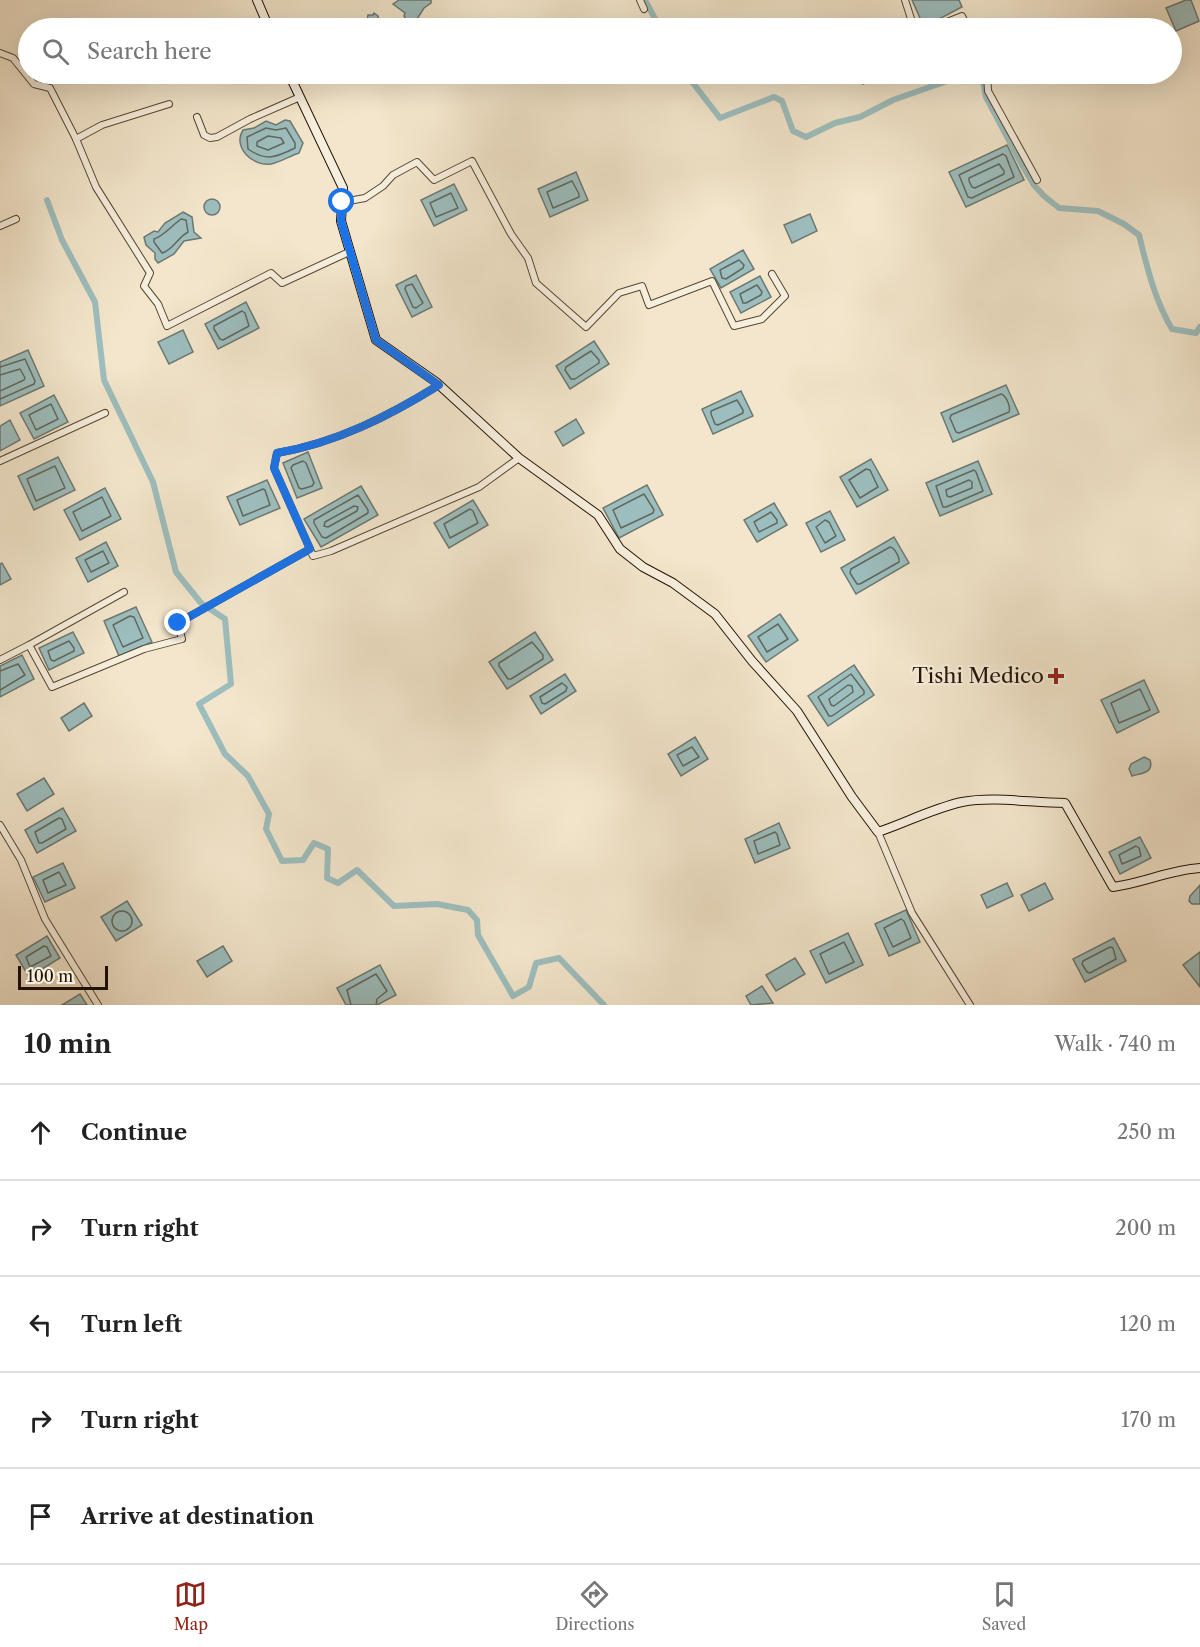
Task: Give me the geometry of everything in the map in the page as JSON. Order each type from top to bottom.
[{"type":"street","points":[[257,0],[265,18]]},
{"type":"street","points":[[640,0],[644,9]]},
{"type":"street","points":[[905,0],[911,18]]},
{"type":"street","points":[[0,53],[13,58],[18,64]]},
{"type":"street","points":[[33,84],[50,88],[76,139],[96,187],[150,273],[144,286],[158,304],[167,326],[271,273],[282,283],[349,252]]},
{"type":"street","points":[[294,84],[343,189],[341,221],[376,340],[439,385],[519,458],[598,515],[620,549],[642,567],[673,583],[715,614],[752,661],[797,711],[852,798],[878,832],[912,913],[970,1005]]},
{"type":"street","points":[[988,84],[988,91],[1037,180]]},
{"type":"street","points":[[196,117],[204,135],[210,138],[217,137],[250,119],[300,97]]},
{"type":"street","points":[[76,139],[102,125],[169,104]]},
{"type":"street","points":[[342,202],[365,198],[383,186],[393,175],[417,162],[434,180],[472,161],[511,234],[528,258],[536,283],[586,327],[619,292],[642,286],[649,305],[712,281],[734,326],[762,319],[785,296],[772,274]]},
{"type":"street","points":[[0,226],[16,219]]},
{"type":"street","points":[[439,385],[364,427],[301,449],[277,453],[274,468],[313,556],[331,551],[479,487],[519,458]]},
{"type":"street","points":[[0,461],[105,412]]},
{"type":"street","points":[[29,645],[52,687],[144,649],[182,639],[178,623],[310,549]]},
{"type":"street","points":[[0,660],[124,592]]},
{"type":"street","points":[[878,832],[964,802],[1065,803],[1113,886],[1136,884],[1181,869],[1200,868]]},
{"type":"street","points":[[0,825],[21,860],[45,919],[98,1005]]},
{"type":"water","points":[[399,0],[431,0],[418,18],[405,18],[405,13],[393,4]]},
{"type":"water","points":[[912,0],[959,0],[962,7],[941,18],[920,18]]},
{"type":"water","points":[[1191,0],[1199,21],[1182,28],[1182,18],[1170,18],[1166,8]]},
{"type":"water","points":[[374,13],[378,18],[368,18],[368,15]]},
{"type":"water","points":[[285,120],[290,121],[303,143],[299,153],[278,162],[264,164],[251,159],[242,149],[240,136],[243,130],[254,128],[266,121],[276,125]]},
{"type":"water","points":[[1007,145],[1024,180],[966,207],[949,172]]},
{"type":"water","points":[[576,172],[588,200],[550,217],[538,189]]},
{"type":"water","points":[[454,184],[467,210],[434,226],[421,200]]},
{"type":"water","points":[[212,199],[218,201],[220,207],[218,213],[212,215],[206,213],[204,207],[206,201]]},
{"type":"water","points":[[183,212],[192,217],[194,232],[201,238],[184,241],[174,254],[158,263],[155,253],[146,245],[144,237],[154,231],[158,232],[165,223]]},
{"type":"water","points":[[810,214],[817,231],[792,243],[784,225]]},
{"type":"water","points":[[743,250],[754,269],[721,288],[710,269]]},
{"type":"water","points":[[416,275],[432,307],[412,317],[396,285]]},
{"type":"water","points":[[760,276],[771,297],[741,313],[730,292]]},
{"type":"water","points":[[246,302],[259,328],[218,349],[205,324]]},
{"type":"water","points":[[183,330],[193,352],[169,364],[158,342]]},
{"type":"water","points":[[594,341],[609,364],[570,389],[556,366]]},
{"type":"water","points":[[28,350],[44,386],[0,406],[0,362]]},
{"type":"water","points":[[1006,385],[1019,414],[953,442],[941,413]]},
{"type":"water","points":[[741,391],[753,416],[713,434],[702,409]]},
{"type":"water","points":[[54,395],[68,422],[34,439],[20,413]]},
{"type":"water","points":[[576,419],[584,433],[563,446],[555,432]]},
{"type":"water","points":[[10,420],[20,440],[0,451],[0,426]]},
{"type":"water","points":[[308,452],[322,488],[297,498],[283,463]]},
{"type":"water","points":[[58,457],[75,490],[34,510],[18,476]]},
{"type":"water","points":[[871,459],[888,490],[857,507],[840,477]]},
{"type":"water","points":[[978,461],[992,494],[940,516],[926,483]]},
{"type":"water","points":[[267,480],[280,508],[240,525],[227,497]]},
{"type":"water","points":[[647,485],[663,515],[619,538],[603,508]]},
{"type":"water","points":[[361,486],[378,515],[321,547],[304,519]]},
{"type":"water","points":[[105,488],[121,519],[80,540],[64,510]]},
{"type":"water","points":[[473,500],[488,525],[449,548],[434,523]]},
{"type":"water","points":[[774,503],[787,525],[757,542],[744,520]]},
{"type":"water","points":[[830,511],[845,540],[821,552],[806,523]]},
{"type":"water","points":[[894,537],[909,563],[856,594],[841,568]]},
{"type":"water","points":[[106,542],[118,566],[88,582],[76,558]]},
{"type":"water","points":[[2,563],[11,579],[0,585],[0,564]]},
{"type":"water","points":[[136,607],[152,642],[119,656],[104,621]]},
{"type":"water","points":[[780,614],[798,640],[766,662],[748,636]]},
{"type":"water","points":[[73,632],[84,653],[49,670],[39,648]]},
{"type":"water","points":[[535,632],[553,660],[507,689],[489,662]]},
{"type":"water","points":[[22,655],[34,679],[0,697],[0,666]]},
{"type":"water","points":[[854,665],[874,695],[828,726],[808,696]]},
{"type":"water","points":[[565,674],[576,691],[541,714],[530,696]]},
{"type":"water","points":[[1144,680],[1159,712],[1117,733],[1101,700]]},
{"type":"water","points":[[84,703],[92,716],[69,731],[61,718]]},
{"type":"water","points":[[695,737],[708,759],[681,776],[668,754]]},
{"type":"water","points":[[1144,757],[1150,760],[1149,770],[1132,776],[1129,769],[1131,764]]},
{"type":"water","points":[[44,778],[54,794],[27,811],[17,794]]},
{"type":"water","points":[[63,808],[76,831],[37,853],[25,830]]},
{"type":"water","points":[[779,823],[790,848],[755,863],[745,839]]},
{"type":"water","points":[[1140,837],[1151,858],[1120,874],[1109,852]]},
{"type":"water","points":[[63,863],[75,888],[45,902],[33,877]]},
{"type":"water","points":[[1007,883],[1013,896],[987,908],[981,895]]},
{"type":"water","points":[[1045,883],[1053,899],[1029,911],[1021,895]]},
{"type":"water","points":[[1200,885],[1200,904],[1192,904],[1189,901],[1190,896]]},
{"type":"water","points":[[127,901],[142,925],[116,941],[101,917]]},
{"type":"water","points":[[906,910],[920,942],[889,956],[875,924]]},
{"type":"water","points":[[848,933],[863,965],[826,983],[810,951]]},
{"type":"water","points":[[47,936],[60,958],[29,977],[16,955]]},
{"type":"water","points":[[1114,938],[1126,961],[1085,982],[1073,959]]},
{"type":"water","points":[[223,946],[232,961],[207,977],[197,961]]},
{"type":"water","points":[[1200,952],[1200,987],[1183,965]]},
{"type":"water","points":[[795,958],[805,974],[776,991],[766,975]]},
{"type":"water","points":[[380,965],[396,995],[377,1005],[346,1005],[337,988]]},
{"type":"water","points":[[762,986],[773,1003],[751,1005],[746,996]]},
{"type":"water","points":[[80,994],[87,1005],[62,1005]]},
{"type":"waterway","points":[[645,0],[655,18]]},
{"type":"waterway","points":[[694,84],[720,118],[774,97],[782,101],[793,131],[806,137],[835,123],[860,117],[893,100],[939,84]]},
{"type":"waterway","points":[[984,84],[986,97],[1034,185],[1059,208],[1098,211],[1124,224],[1139,235],[1156,295],[1172,329],[1196,333],[1200,327]]},
{"type":"waterway","points":[[47,200],[62,240],[95,302],[104,380],[153,482],[176,572],[201,603],[225,619],[231,684],[199,704],[225,754],[248,776],[269,814],[266,829],[282,861],[303,860],[314,843],[328,849],[327,878],[338,883],[357,870],[394,906],[437,904],[468,910],[477,920],[478,935],[513,996],[529,987],[536,963],[559,958],[604,1005]]},
{"type":"place","name":"Tishi Medico","points":[[1056,676]]},
{"type":"route","points":[[178,623],[310,549],[274,468],[277,453],[301,449],[364,427],[439,385],[376,340],[351,262],[341,221],[342,202]]}]
